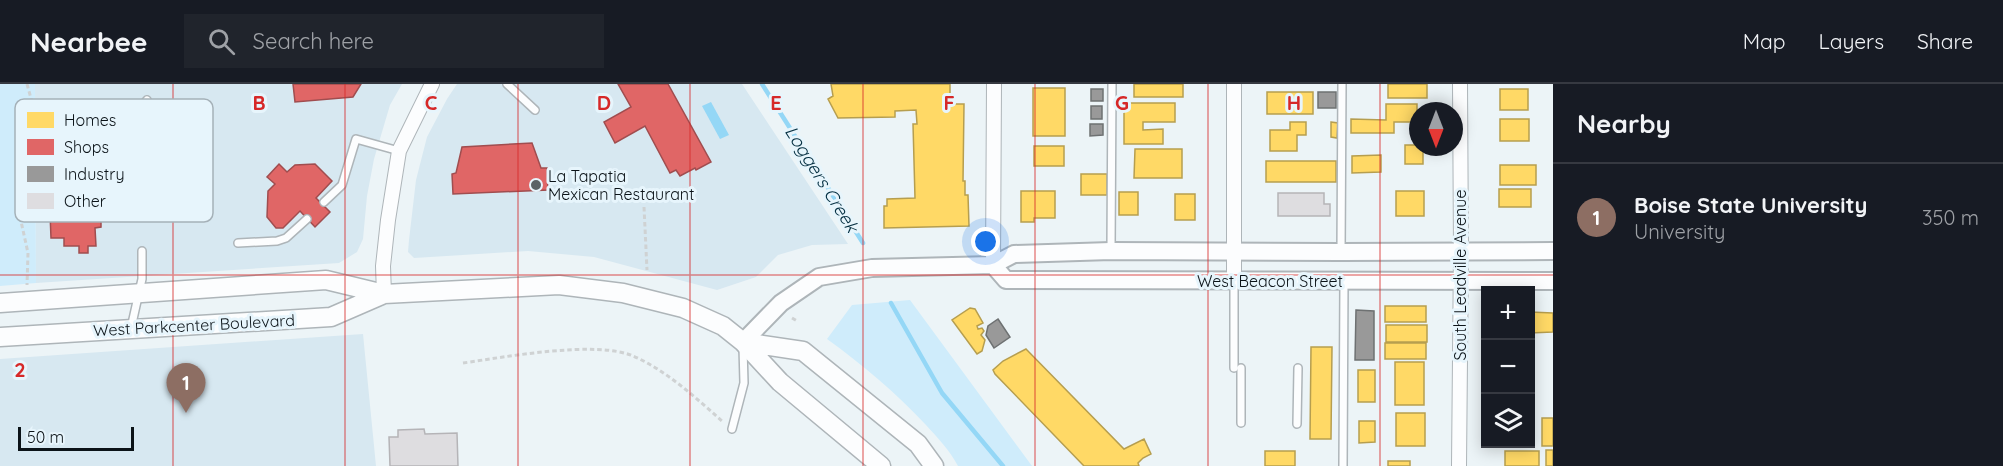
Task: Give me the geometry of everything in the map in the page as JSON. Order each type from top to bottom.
[{"type":"main road","name":"West Parkcenter Boulevard","points":[[0,303],[326,280],[384,294],[559,285],[623,293],[683,308],[723,326],[743,342],[780,382],[881,466]]},
{"type":"main road","name":"West Parkcenter Boulevard","points":[[0,336],[331,317],[384,294]]},
{"type":"main road","name":"West Parkcenter Boulevard","points":[[743,342],[802,351],[918,444],[934,466]]},
{"type":"street","points":[[384,294],[383,266],[399,151],[432,84]]},
{"type":"street","points":[[993,265],[994,84]]},
{"type":"street","points":[[1234,84],[1234,282]]},
{"type":"street","name":"South Leadville Avenue","points":[[1459,466],[1460,84]]},
{"type":"street","name":"West Beacon Street","points":[[743,342],[781,303],[819,277],[872,268],[993,265],[1014,254],[1112,251],[1553,251]]},
{"type":"street","name":"West Beacon Street","points":[[993,265],[1006,280],[1553,281]]},
{"type":"lane","points":[[507,84],[535,110]]},
{"type":"lane","points":[[1112,84],[1112,251]]},
{"type":"lane","points":[[1341,252],[1342,84]]},
{"type":"lane","points":[[324,202],[342,185],[356,139],[399,151]]},
{"type":"lane","points":[[238,243],[277,241],[286,238],[307,219]]},
{"type":"lane","points":[[131,328],[142,279],[142,251]]},
{"type":"lane","points":[[1343,466],[1344,280]]},
{"type":"lane","points":[[1234,282],[1241,423]]},
{"type":"lane","points":[[732,429],[744,383],[743,342]]},
{"type":"lane","points":[[1298,368],[1298,424]]},
{"type":"path","points":[[27,84],[31,99]]},
{"type":"path","points":[[644,207],[647,270]]},
{"type":"path","points":[[21,222],[28,253],[27,286]]},
{"type":"path","points":[[792,318],[797,321]]},
{"type":"path","points":[[463,363],[537,353],[611,350],[633,356],[660,372],[732,429]]},
{"type":"shaded area","points":[[0,84],[35,84],[35,99],[15,99],[15,222],[36,222],[36,283],[0,286]]},
{"type":"shaded area","points":[[35,84],[402,84],[390,105],[374,159],[367,196],[363,239],[357,252],[339,263],[36,283],[36,222],[213,222],[213,99],[35,99]]},
{"type":"shaded area","points":[[457,84],[742,84],[848,244],[812,245],[778,255],[756,277],[717,290],[594,257],[528,251],[414,258],[408,252],[416,180],[427,137]]},
{"type":"shaded area","points":[[910,300],[1032,466],[958,466],[939,440],[903,402],[827,339],[852,305]]},
{"type":"shaded area","points":[[363,334],[376,466],[0,466],[0,359]]},
{"type":"water","points":[[711,102],[729,135],[720,139],[702,106]]},
{"type":"building: Homes","points":[[831,84],[950,84],[950,104],[964,104],[963,181],[965,181],[965,195],[968,195],[969,226],[884,228],[884,206],[887,206],[887,199],[915,198],[913,124],[917,124],[916,110],[895,111],[895,117],[838,118],[828,99],[833,96]]},
{"type":"building: Homes","points":[[1134,84],[1183,84],[1183,97],[1134,97]]},
{"type":"building: Homes","points":[[1388,84],[1427,84],[1427,98],[1388,98]]},
{"type":"building: Homes","points":[[1033,88],[1065,88],[1065,136],[1033,136]]},
{"type":"building: Homes","points":[[1500,89],[1528,89],[1528,110],[1500,110]]},
{"type":"building: Homes","points":[[1267,92],[1313,92],[1313,114],[1267,114]]},
{"type":"building: Homes","points":[[1124,103],[1175,103],[1175,122],[1143,122],[1143,130],[1163,129],[1163,144],[1124,144]]},
{"type":"building: Homes","points":[[1386,104],[1409,104],[1409,122],[1394,122],[1394,133],[1351,133],[1351,119],[1386,120]]},
{"type":"building: Homes","points":[[1500,119],[1529,119],[1529,141],[1500,141]]},
{"type":"building: Homes","points":[[1290,122],[1306,122],[1306,135],[1297,135],[1297,151],[1270,151],[1270,130],[1290,130]]},
{"type":"building: Homes","points":[[1331,122],[1338,123],[1337,138],[1331,137]]},
{"type":"building: Homes","points":[[1405,145],[1409,145],[1409,156],[1423,156],[1423,164],[1405,164]]},
{"type":"building: Homes","points":[[1034,146],[1064,146],[1064,166],[1034,166]]},
{"type":"building: Homes","points":[[1135,149],[1182,149],[1182,178],[1134,178]]},
{"type":"building: Homes","points":[[1381,155],[1381,172],[1352,173],[1352,156]]},
{"type":"building: Homes","points":[[1266,161],[1336,161],[1336,182],[1266,182]]},
{"type":"building: Homes","points":[[1500,165],[1536,165],[1536,185],[1500,185]]},
{"type":"building: Homes","points":[[1081,174],[1107,174],[1107,195],[1081,195]]},
{"type":"building: Homes","points":[[1499,189],[1531,189],[1531,207],[1499,207]]},
{"type":"building: Homes","points":[[1021,191],[1055,191],[1055,218],[1034,218],[1034,222],[1021,222]]},
{"type":"building: Homes","points":[[1396,191],[1424,191],[1424,216],[1396,216]]},
{"type":"building: Homes","points":[[1119,192],[1138,192],[1138,215],[1119,215]]},
{"type":"building: Homes","points":[[1175,194],[1195,194],[1195,220],[1175,220]]},
{"type":"building: Homes","points":[[1385,306],[1426,306],[1426,322],[1385,322]]},
{"type":"building: Homes","points":[[970,308],[975,309],[983,323],[977,326],[978,329],[982,328],[984,331],[981,335],[985,340],[982,351],[977,354],[952,320]]},
{"type":"building: Homes","points":[[1535,312],[1553,313],[1553,332],[1535,333]]},
{"type":"building: Homes","points":[[1386,325],[1427,325],[1427,342],[1386,342]]},
{"type":"building: Homes","points":[[1385,343],[1426,343],[1426,359],[1385,359]]},
{"type":"building: Homes","points":[[1311,347],[1332,347],[1331,439],[1310,439]]},
{"type":"building: Homes","points":[[1026,349],[1124,449],[1144,439],[1151,454],[1138,463],[1139,466],[1084,466],[993,370],[1003,361]]},
{"type":"building: Homes","points":[[1395,362],[1424,362],[1424,405],[1395,405]]},
{"type":"building: Homes","points":[[1358,370],[1375,370],[1375,402],[1358,402]]},
{"type":"building: Homes","points":[[1396,413],[1425,413],[1425,446],[1396,446]]},
{"type":"building: Homes","points":[[1542,418],[1553,418],[1553,446],[1542,446]]},
{"type":"building: Homes","points":[[1359,421],[1375,421],[1375,442],[1359,443]]},
{"type":"building: Homes","points":[[1546,450],[1553,450],[1553,466],[1546,466]]},
{"type":"building: Homes","points":[[1265,451],[1295,451],[1295,466],[1265,466]]},
{"type":"building: Homes","points":[[1505,451],[1539,451],[1539,466],[1505,466]]},
{"type":"building: Homes","points":[[1388,461],[1410,461],[1410,466],[1388,466]]},
{"type":"building: Shops","points":[[293,84],[361,84],[353,97],[295,102]]},
{"type":"building: Shops","points":[[618,84],[668,84],[711,162],[680,176],[676,170],[670,173],[645,126],[615,143],[604,122],[631,107]]},
{"type":"building: Shops","points":[[532,143],[541,168],[547,168],[548,190],[453,194],[452,174],[456,173],[462,147]]},
{"type":"building: Shops","points":[[279,164],[287,172],[295,165],[315,164],[332,181],[316,198],[330,212],[315,227],[300,211],[283,228],[276,228],[267,217],[268,191],[275,184],[267,177]]},
{"type":"building: Shops","points":[[50,222],[101,222],[101,227],[95,228],[96,246],[88,246],[88,253],[79,253],[79,246],[64,246],[64,238],[51,238]]},
{"type":"building: Industry","points":[[1091,89],[1103,89],[1103,101],[1091,101]]},
{"type":"building: Industry","points":[[1318,92],[1336,92],[1336,108],[1318,108]]},
{"type":"building: Industry","points":[[1091,106],[1102,106],[1102,119],[1091,119]]},
{"type":"building: Industry","points":[[1090,124],[1103,124],[1103,135],[1090,136]]},
{"type":"building: Industry","points":[[1356,310],[1374,311],[1374,360],[1355,360]]},
{"type":"building: Industry","points":[[998,319],[1010,337],[994,348],[986,335],[988,326]]},
{"type":"building: Other","points":[[1278,193],[1324,193],[1324,204],[1330,204],[1330,216],[1278,216]]},
{"type":"building: Other","points":[[424,429],[425,434],[457,433],[458,466],[390,466],[389,437],[398,437],[398,430]]},
{"type":"waterway","name":"Loggers Creek","points":[[762,84],[863,243]]},
{"type":"waterway","name":"Loggers Creek","points":[[891,303],[942,393],[1003,466]]},
{"type":"place","name":"La Tapatia Mexican Restaurant","points":[[536,185]]},
{"type":"place","name":"Boise State University","points":[[186,413]]}]
